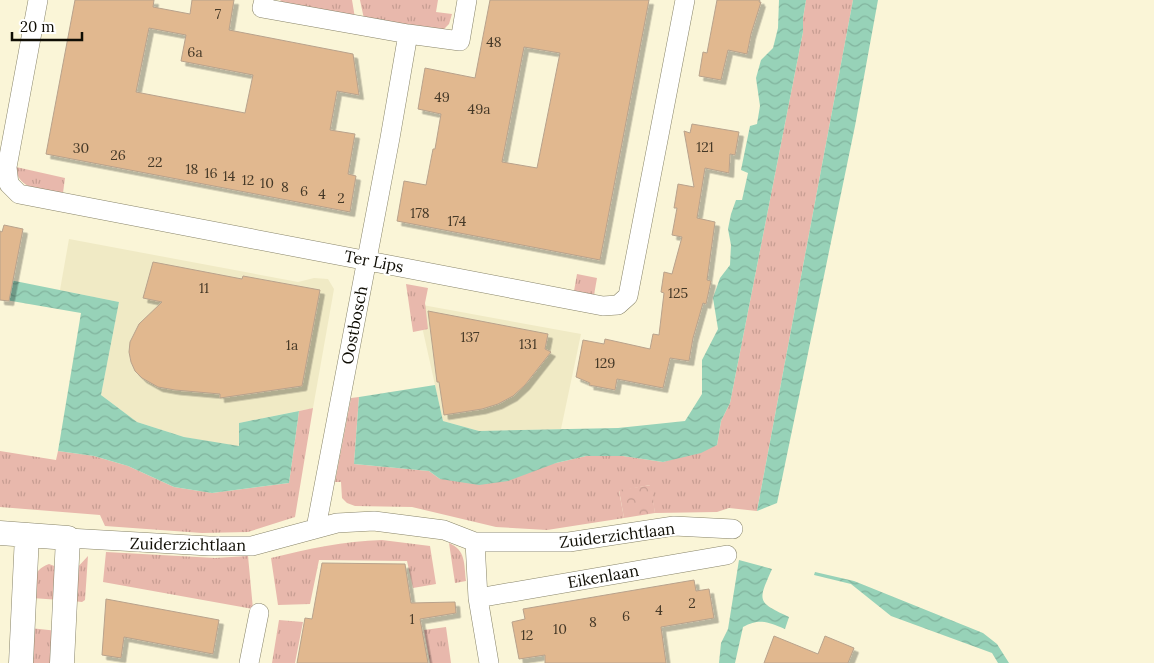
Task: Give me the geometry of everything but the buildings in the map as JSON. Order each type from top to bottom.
[{"type":"street","name":"Ter Lips","points":[[38,0],[7,167],[8,184],[19,194],[604,306],[618,305],[628,296],[685,0]]},
{"type":"street","points":[[264,0],[262,8],[408,34],[460,41],[467,0]]},
{"type":"street","name":"Oostbosch","points":[[316,528],[408,34]]},
{"type":"street","name":"Zuiderzichtlaan","points":[[0,533],[209,546],[252,546],[337,523],[374,521],[444,530],[475,542],[568,542],[674,526],[733,529]]},
{"type":"street","points":[[21,663],[27,536]]},
{"type":"street","points":[[62,663],[68,538]]},
{"type":"street","points":[[475,542],[478,598],[489,663]]},
{"type":"street","name":"Eikenlaan","points":[[478,598],[727,555]]},
{"type":"street","points":[[249,663],[259,613]]},
{"type":"shaded area","points":[[69,239],[298,282],[314,278],[328,279],[334,289],[313,408],[239,423],[239,447],[184,437],[137,422],[101,395],[119,302],[60,290]]},
{"type":"shaded area","points":[[417,304],[581,334],[561,429],[479,431],[443,421]]},
{"type":"green space","points":[[280,0],[352,0],[355,18],[283,3]]},
{"type":"green space","points":[[360,0],[438,0],[436,12],[452,14],[449,24],[443,30],[364,19]]},
{"type":"green space","points":[[806,0],[853,0],[757,511],[729,508],[717,512],[655,513],[650,485],[619,491],[624,518],[547,530],[496,527],[412,507],[355,506],[347,503],[342,498],[341,482],[335,482],[351,398],[359,397],[354,464],[429,471],[440,479],[556,463],[586,456],[623,456],[663,462],[717,445],[721,421],[730,403],[803,32]]},
{"type":"green space","points":[[16,167],[65,178],[63,193],[40,190],[27,185],[21,181]]},
{"type":"green space","points":[[577,274],[597,278],[594,295],[574,291]]},
{"type":"green space","points":[[406,284],[428,288],[425,303],[428,329],[413,332]]},
{"type":"green space","points":[[313,408],[295,517],[248,532],[202,533],[105,526],[100,515],[0,507],[0,451],[56,460],[58,451],[94,456],[128,466],[174,487],[212,493],[289,483],[299,411]]},
{"type":"green space","points":[[651,485],[655,513],[624,518],[619,490]]},
{"type":"green space","points":[[382,540],[430,546],[436,584],[413,588],[407,561],[319,560],[310,604],[278,605],[271,558],[326,546]]},
{"type":"green space","points":[[449,543],[459,550],[463,558],[466,581],[455,583]]},
{"type":"green space","points":[[106,552],[215,558],[248,556],[253,609],[103,582]]},
{"type":"green space","points":[[88,556],[85,600],[82,602],[73,601],[76,569]]},
{"type":"green space","points":[[49,564],[57,567],[60,600],[32,598],[36,574]]},
{"type":"green space","points":[[279,620],[303,622],[295,663],[272,663]]},
{"type":"green space","points":[[446,627],[451,663],[430,663],[424,630]]},
{"type":"green space","points":[[30,628],[58,631],[55,663],[27,663]]},
{"type":"water","points":[[779,0],[806,0],[803,32],[730,403],[721,421],[717,445],[701,453],[663,462],[623,456],[586,456],[556,463],[508,481],[479,485],[440,479],[429,471],[354,464],[359,397],[435,385],[443,421],[479,431],[618,428],[685,421],[702,394],[702,360],[718,329],[713,298],[720,278],[730,265],[731,245],[728,229],[736,200],[742,200],[748,173],[741,170],[750,126],[757,124],[760,106],[756,78],[761,60],[773,48],[778,28]]},
{"type":"water","points":[[853,0],[878,0],[855,126],[777,503],[757,511]]},
{"type":"water","points":[[0,278],[119,302],[101,395],[137,422],[184,437],[239,446],[239,423],[299,411],[289,483],[212,493],[174,487],[128,466],[94,456],[58,451],[81,313],[0,299]]},
{"type":"water","points":[[739,560],[772,569],[764,588],[763,599],[770,608],[789,617],[785,629],[764,622],[749,624],[743,627],[735,663],[719,663],[721,643],[728,629]]},
{"type":"water","points":[[815,572],[854,581],[983,633],[997,644],[1009,663],[998,663],[992,653],[891,616],[851,584],[814,575]]}]
